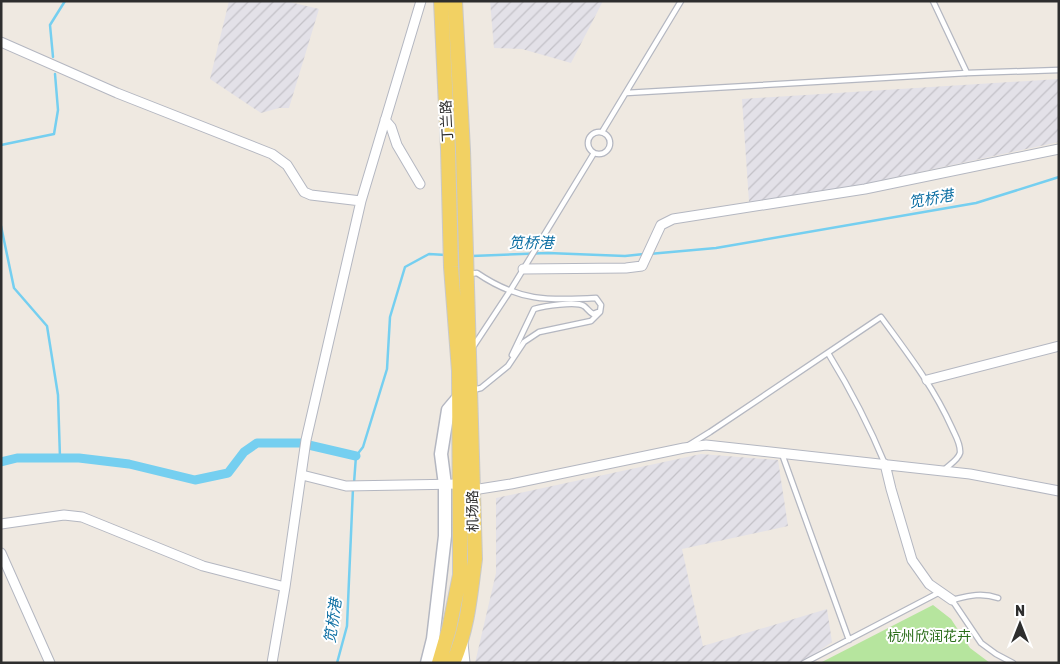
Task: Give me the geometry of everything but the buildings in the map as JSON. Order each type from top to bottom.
[{"type":"main road","name":"丁兰路","points":[[442,1],[451,268],[463,358]]},
{"type":"main road","name":"丁兰路","points":[[455,1],[462,130],[466,270]]},
{"type":"main road","points":[[463,358],[466,270]]},
{"type":"main road","name":"机场路","points":[[453,663],[463,639],[467,622],[475,559],[473,490],[464,394],[463,358]]},
{"type":"main road","name":"机场路","points":[[440,663],[460,575],[460,484],[464,394]]},
{"type":"main road","name":"机场路","points":[[427,663],[433,639],[445,536],[445,485],[441,454],[448,410],[464,394]]},
{"type":"street","points":[[272,663],[302,475],[305,444],[361,201],[421,1]]},
{"type":"street","points":[[2,43],[117,93],[272,154],[287,165],[304,192],[311,195],[361,201]]},
{"type":"street","points":[[385,120],[391,127],[397,145],[420,184]]},
{"type":"street","points":[[525,266],[626,268],[642,266],[661,225],[673,219],[865,189],[1059,149]]},
{"type":"street","points":[[927,380],[1059,346]]},
{"type":"street","points":[[473,490],[706,445],[943,471],[1009,480],[1059,491]]},
{"type":"street","points":[[885,464],[912,560],[929,584],[952,600]]},
{"type":"street","points":[[302,475],[349,486],[460,484]]},
{"type":"street","points":[[1,524],[64,515],[82,517],[203,566],[285,587]]},
{"type":"street","points":[[1,553],[50,663]]},
{"type":"street","points":[[463,639],[465,663]]},
{"type":"lane","points":[[602,132],[681,1]]},
{"type":"lane","points":[[933,1],[958,51],[967,74]]},
{"type":"lane","points":[[626,93],[1059,70]]},
{"type":"lane","points":[[602,132],[608,136],[609,147],[604,153],[594,153],[589,148],[588,140],[592,134],[602,132]]},
{"type":"lane","points":[[463,358],[510,291],[594,153]]},
{"type":"lane","points":[[464,394],[481,388],[508,366],[524,342],[538,332],[591,321],[600,312],[601,305],[596,298],[556,300],[510,291],[495,286],[477,273],[466,270]]},
{"type":"lane","points":[[508,366],[534,309],[543,306],[578,304],[585,306],[593,314],[600,312]]},
{"type":"lane","points":[[684,448],[881,317],[927,380],[959,443],[959,456],[943,471]]},
{"type":"lane","points":[[828,353],[855,398],[874,436],[885,464]]},
{"type":"lane","points":[[782,453],[849,640]]},
{"type":"lane","points":[[804,663],[941,592]]},
{"type":"lane","points":[[998,598],[977,594],[952,600],[981,643],[996,654],[1014,663]]},
{"type":"shaded area","points":[[229,1],[286,1],[319,9],[289,108],[279,108],[261,113],[210,79]]},
{"type":"shaded area","points":[[490,1],[603,1],[571,63],[522,49],[494,48]]},
{"type":"shaded area","points":[[1059,79],[1059,142],[864,184],[749,202],[742,99]]},
{"type":"shaded area","points":[[701,454],[778,460],[788,526],[682,549],[703,646],[827,609],[832,642],[802,663],[475,663],[496,573],[496,498]]},
{"type":"green space","name":"杭州欣润花卉","points":[[933,605],[951,619],[970,648],[990,663],[820,663]]},
{"type":"waterway","points":[[53,57],[50,25],[65,1]]},
{"type":"waterway","points":[[1,145],[54,134],[58,110],[55,74]]},
{"type":"waterway","name":"笕桥港","points":[[649,254],[716,248],[976,203],[1059,177]]},
{"type":"waterway","points":[[1,226],[14,288],[47,326],[58,395],[60,458]]},
{"type":"waterway","name":"笕桥港","points":[[472,256],[548,253],[625,256],[644,254]]},
{"type":"waterway","name":"笕桥港","points":[[354,483],[356,456],[363,447],[387,369],[390,317],[405,267],[429,254],[446,255]]},
{"type":"waterway","points":[[1,462],[17,458],[79,458],[129,464],[195,480],[228,473],[244,452],[257,443],[300,443],[356,456]]},
{"type":"waterway","name":"笕桥港","points":[[337,663],[347,626],[353,488]]}]
